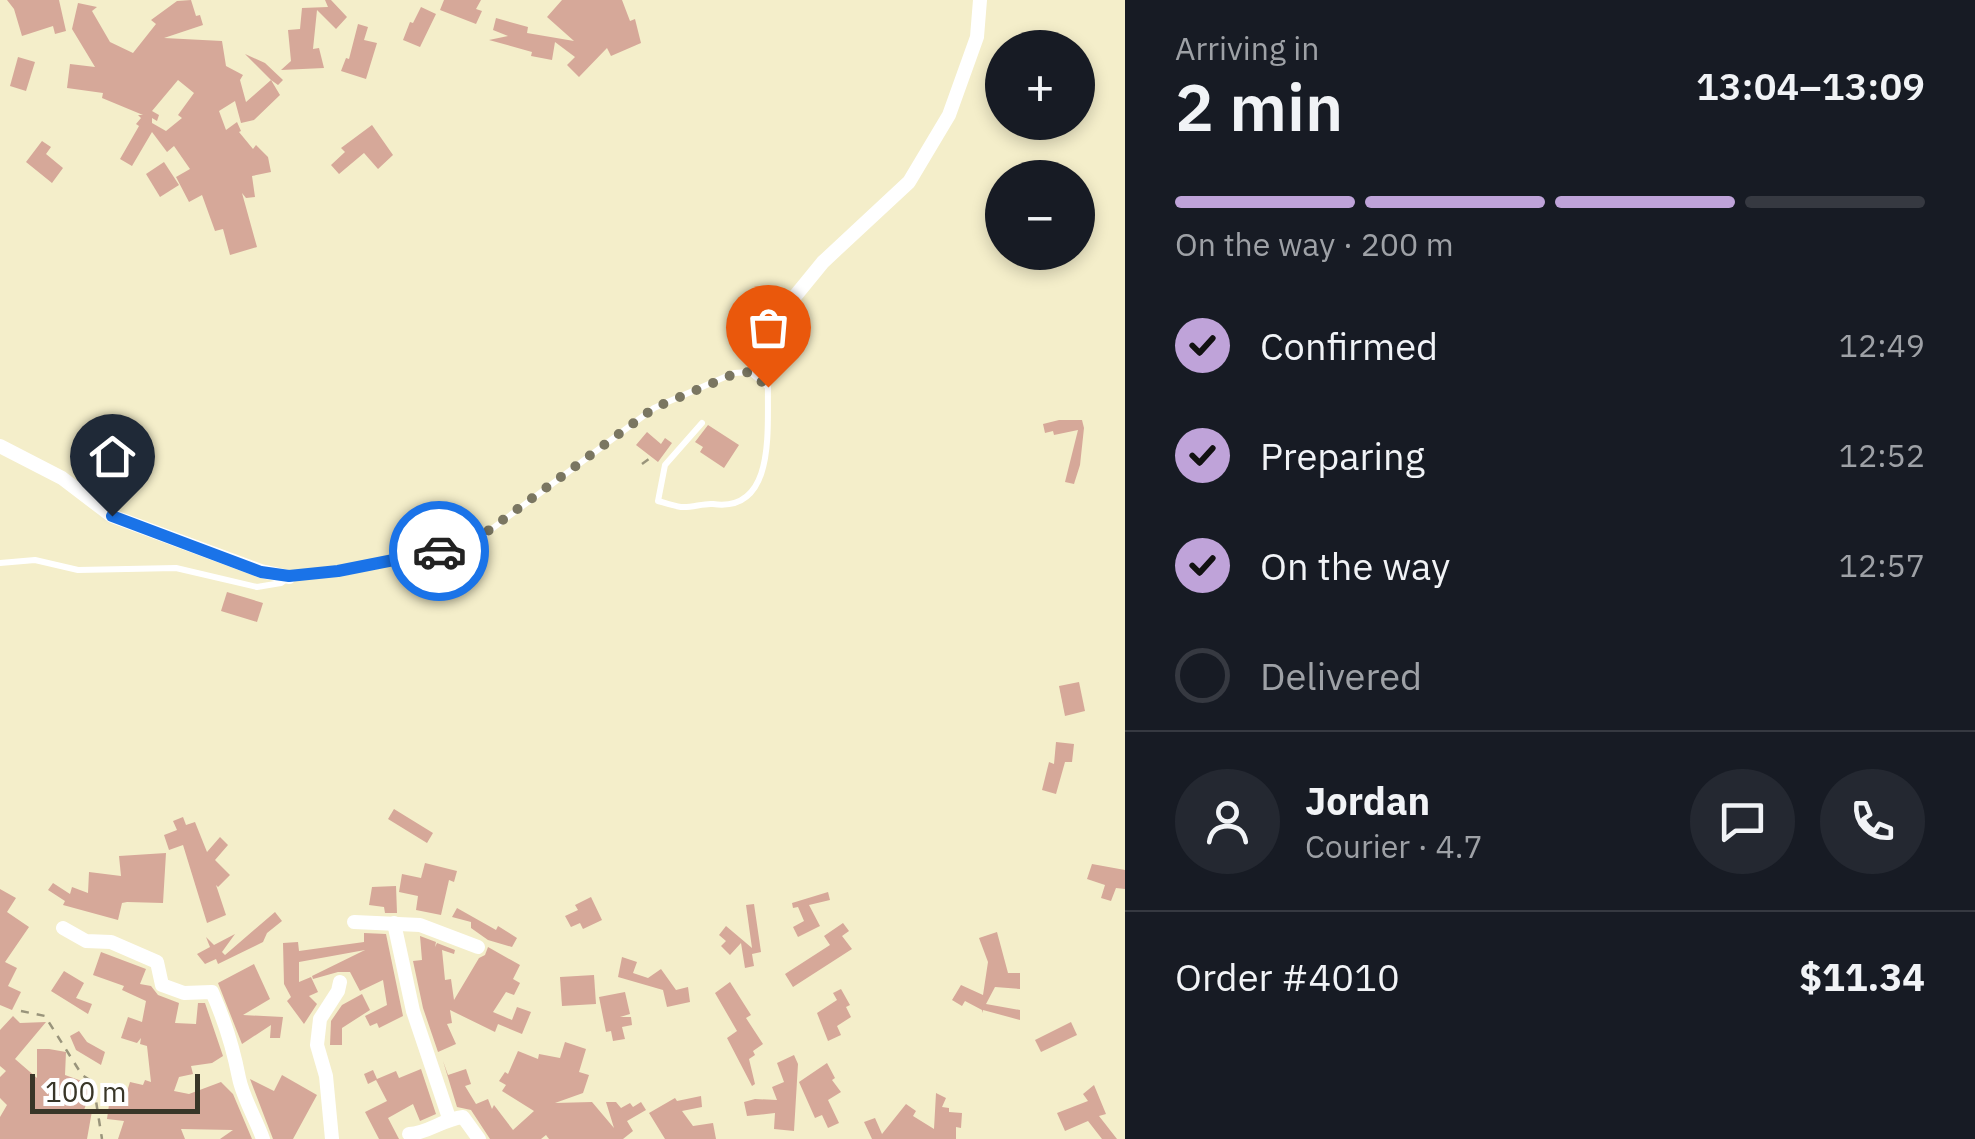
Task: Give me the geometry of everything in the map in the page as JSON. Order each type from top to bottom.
[{"type":"street","points":[[765,333],[823,262],[909,182],[949,115],[977,37],[980,0]]},
{"type":"street","points":[[0,446],[62,478],[112,516],[261,572],[289,576]]},
{"type":"street","points":[[354,922],[420,925],[478,946]]},
{"type":"street","points":[[394,923],[412,1011],[449,1118]]},
{"type":"street","points":[[63,928],[86,941],[112,942],[157,962],[162,985],[184,993],[212,992],[226,1022],[238,1057],[239,1080],[263,1139]]},
{"type":"street","points":[[332,1139],[326,1076],[317,1045],[320,1019],[340,982]]},
{"type":"street","points":[[409,1134],[424,1133],[449,1118],[463,1117],[479,1139]]},
{"type":"lane","points":[[0,563],[35,560],[78,570],[176,568],[257,586],[280,583],[289,576],[338,571],[446,550],[481,536],[654,408],[734,374],[750,372],[768,387],[767,448],[758,484],[746,500],[725,508],[711,504],[683,508],[658,501],[666,466],[702,424]]},
{"type":"path","points":[[750,372],[765,333]]},
{"type":"path","points":[[642,464],[648,458],[660,466]]},
{"type":"path","points":[[20,1011],[45,1016],[82,1075],[94,1082],[102,1139]]},
{"type":"building","points":[[7,0],[59,0],[66,31],[55,34],[53,26],[22,36]]},
{"type":"building","points":[[191,0],[203,25],[164,38],[222,41],[226,66],[243,75],[240,80],[246,102],[271,80],[280,95],[254,120],[241,123],[235,101],[219,111],[226,130],[237,122],[239,132],[253,149],[256,145],[268,157],[271,172],[252,176],[255,197],[246,198],[242,193],[257,247],[230,255],[223,229],[215,231],[202,195],[189,202],[176,177],[190,169],[174,146],[167,152],[152,132],[132,166],[120,159],[139,126],[138,115],[143,115],[102,98],[103,93],[67,88],[70,64],[95,67],[72,29],[78,3],[97,7],[92,11],[110,42],[133,53],[156,24],[151,20],[177,1]],"holes":[[[178,80],[194,93],[178,115],[182,118],[166,131],[152,123],[152,118],[157,121],[159,115],[152,111]]]},
{"type":"building","points":[[325,0],[331,0],[347,17],[336,29],[317,10],[313,49],[319,48],[324,68],[281,70],[291,61],[288,30],[300,29],[302,8],[328,7]]},
{"type":"building","points":[[444,0],[481,0],[476,9],[482,11],[476,24],[440,10]]},
{"type":"building","points":[[562,0],[622,0],[630,21],[635,19],[641,43],[611,56],[607,48],[579,77],[567,65],[575,57],[555,42],[552,60],[489,40],[508,36],[493,30],[496,18],[528,27],[527,33],[574,41],[547,17]]},
{"type":"building","points":[[421,7],[436,14],[420,47],[403,40]]},
{"type":"building","points":[[358,24],[368,27],[364,40],[377,43],[366,79],[341,71],[346,58],[349,59]]},
{"type":"building","points":[[245,54],[265,63],[283,80],[278,85]]},
{"type":"building","points":[[18,57],[35,62],[26,91],[10,86]]},
{"type":"building","points":[[372,125],[393,155],[378,169],[364,153],[339,174],[331,165],[345,152],[341,148]]},
{"type":"building","points":[[42,141],[51,147],[46,154],[63,168],[52,183],[26,162]]},
{"type":"building","points":[[164,162],[179,185],[160,197],[146,174]]},
{"type":"building","points":[[1082,420],[1084,428],[1074,484],[1065,482],[1078,430],[1045,433],[1043,424]]},
{"type":"building","points":[[708,425],[739,445],[724,468],[700,452],[703,447],[695,442]]},
{"type":"building","points":[[647,432],[661,444],[665,438],[672,443],[658,462],[636,445]]},
{"type":"building","points":[[227,592],[263,603],[257,622],[221,611]]},
{"type":"building","points":[[1079,682],[1085,711],[1065,716],[1059,686]]},
{"type":"building","points":[[1056,742],[1074,744],[1072,762],[1065,762],[1056,794],[1042,790],[1049,762],[1054,764]]},
{"type":"building","points":[[394,809],[433,833],[427,843],[388,819]]},
{"type":"building","points":[[183,817],[186,825],[195,822],[207,852],[220,837],[228,845],[215,860],[230,875],[216,885],[226,915],[207,923],[183,845],[169,850],[164,835],[177,830],[173,821]]},
{"type":"building","points":[[166,853],[163,903],[122,903],[118,920],[63,905],[65,901],[48,890],[53,883],[70,894],[72,887],[88,893],[89,872],[121,876],[119,856]]},
{"type":"building","points":[[425,863],[457,871],[454,882],[449,880],[441,915],[416,910],[418,896],[399,892],[402,874],[421,878]]},
{"type":"building","points":[[1092,864],[1125,870],[1125,889],[1116,888],[1111,901],[1101,898],[1105,885],[1087,879]]},
{"type":"building","points":[[396,886],[397,913],[385,913],[384,907],[369,905],[372,887]]},
{"type":"building","points":[[0,889],[16,898],[7,912],[29,927],[5,962],[17,968],[8,986],[21,992],[12,1010],[0,1005]]},
{"type":"building","points":[[828,892],[830,900],[809,905],[820,926],[798,937],[793,927],[804,921],[792,903]]},
{"type":"building","points":[[591,897],[602,920],[583,929],[580,923],[571,927],[565,916]]},
{"type":"building","points":[[754,904],[761,952],[752,954],[754,966],[745,968],[741,943],[730,955],[721,946],[726,941],[719,935],[726,926],[752,948],[746,905]]},
{"type":"building","points":[[457,908],[517,938],[512,947],[488,940],[471,928],[471,922],[452,917]]},
{"type":"building","points":[[275,912],[282,921],[267,933],[263,942],[218,964],[216,959],[205,964],[197,954],[210,947],[206,937],[214,945],[235,934],[222,952],[225,955]]},
{"type":"building","points":[[843,923],[849,931],[842,936],[852,949],[793,987],[785,974],[830,945],[824,936]]},
{"type":"building","points":[[997,932],[1008,973],[1020,973],[1020,989],[995,987],[986,1004],[1020,1010],[1020,1020],[983,1010],[982,1013],[965,1001],[962,1006],[952,1000],[961,985],[983,995],[988,962],[979,938]]},
{"type":"building","points":[[364,933],[386,934],[403,1016],[379,1028],[377,1023],[370,1026],[365,1016],[387,1005],[383,980],[360,991],[350,972],[313,979],[312,976],[365,950],[299,962],[299,982],[311,977],[318,992],[309,996],[317,1004],[304,1024],[287,1001],[291,997],[284,984],[283,943],[298,942],[299,951],[364,942]]},
{"type":"building","points":[[420,936],[436,942],[435,947],[437,943],[455,950],[454,954],[442,950],[445,980],[451,979],[454,1000],[488,947],[520,965],[513,979],[520,983],[514,995],[506,992],[493,1012],[512,1020],[517,1007],[531,1012],[522,1034],[498,1024],[495,1032],[450,1010],[452,1023],[447,1024],[456,1044],[438,1052],[413,961],[422,960]]},
{"type":"building","points":[[101,952],[146,969],[140,984],[151,986],[158,995],[179,1003],[175,1023],[196,1024],[198,1003],[205,1003],[223,1056],[212,1063],[191,1066],[193,1074],[179,1077],[174,1091],[189,1094],[221,1082],[233,1094],[252,1139],[220,1139],[233,1130],[181,1129],[185,1139],[118,1139],[124,1121],[107,1119],[111,1090],[125,1098],[130,1082],[151,1082],[147,1046],[140,1044],[141,1038],[137,1043],[121,1038],[128,1017],[142,1022],[146,1001],[122,990],[124,986],[93,975]]},
{"type":"building","points":[[622,957],[637,962],[633,973],[648,978],[661,969],[676,990],[688,987],[690,1002],[667,1007],[663,990],[618,977]]},
{"type":"building","points":[[254,964],[270,999],[243,1015],[283,1017],[280,1038],[270,1038],[271,1025],[242,1044],[218,983]]},
{"type":"building","points":[[64,971],[84,983],[76,998],[92,1004],[88,1014],[51,991]]},
{"type":"building","points":[[594,975],[596,1004],[562,1006],[560,977]]},
{"type":"building","points":[[730,982],[751,1015],[746,1018],[763,1044],[749,1059],[755,1084],[752,1086],[727,1038],[737,1031],[715,993]]},
{"type":"building","points":[[841,989],[850,1005],[846,1007],[851,1017],[837,1026],[841,1035],[828,1041],[817,1013],[837,1000],[833,993]]},
{"type":"building","points":[[625,992],[630,1014],[620,1017],[631,1017],[632,1025],[622,1027],[625,1039],[613,1041],[611,1031],[606,1032],[599,997]]},
{"type":"building","points":[[362,994],[370,1010],[342,1028],[342,1045],[330,1045],[331,1021],[342,1005]]},
{"type":"building","points":[[13,1016],[20,1023],[46,1022],[15,1059],[37,1078],[37,1049],[49,1049],[66,1052],[65,1075],[93,1085],[84,1110],[92,1111],[87,1139],[0,1139],[0,1117],[7,1105],[0,1098],[0,1077],[6,1071],[0,1066],[0,1030]]},
{"type":"building","points":[[1071,1022],[1077,1035],[1041,1052],[1035,1040]]},
{"type":"building","points":[[79,1031],[87,1042],[105,1052],[101,1065],[76,1050],[70,1036]]},
{"type":"building","points":[[565,1042],[586,1049],[579,1072],[589,1075],[583,1093],[555,1103],[592,1102],[614,1128],[606,1102],[616,1102],[621,1108],[641,1102],[646,1110],[627,1121],[633,1131],[623,1139],[549,1139],[546,1135],[541,1139],[490,1139],[471,1110],[457,1107],[443,1061],[448,1075],[466,1069],[471,1084],[465,1086],[476,1104],[488,1099],[492,1109],[494,1105],[513,1130],[534,1111],[502,1091],[506,1085],[499,1081],[505,1072],[508,1074],[518,1051],[538,1059],[539,1054],[560,1058]]},
{"type":"building","points":[[794,1055],[798,1064],[794,1131],[774,1129],[775,1113],[747,1116],[744,1102],[777,1100],[772,1087],[784,1082],[777,1063]]},
{"type":"building","points":[[827,1063],[841,1092],[828,1100],[839,1123],[828,1128],[822,1115],[815,1118],[799,1082]]},
{"type":"building","points":[[421,1069],[436,1114],[420,1121],[413,1104],[388,1118],[399,1139],[379,1139],[365,1112],[387,1101],[376,1080],[368,1084],[364,1074],[373,1070],[377,1079],[396,1071],[399,1078]]},
{"type":"building","points":[[282,1075],[317,1095],[293,1139],[273,1139],[250,1079],[274,1091]]},
{"type":"building","points":[[1094,1085],[1106,1114],[1099,1116],[1117,1139],[1102,1139],[1088,1121],[1065,1131],[1057,1113],[1088,1101],[1083,1094]]},
{"type":"building","points":[[936,1093],[946,1098],[942,1107],[962,1113],[956,1139],[872,1139],[864,1122],[875,1118],[882,1134],[906,1104],[916,1111],[913,1116],[934,1129]]},
{"type":"building","points":[[701,1096],[702,1107],[682,1111],[693,1126],[713,1123],[716,1139],[665,1139],[649,1113],[675,1098],[677,1101]]},
{"type":"way so far","points":[[439,551],[481,536],[654,408],[734,374],[750,372],[768,387]]},
{"type":"route","points":[[112,516],[261,572],[289,576],[338,571],[439,551]]}]
